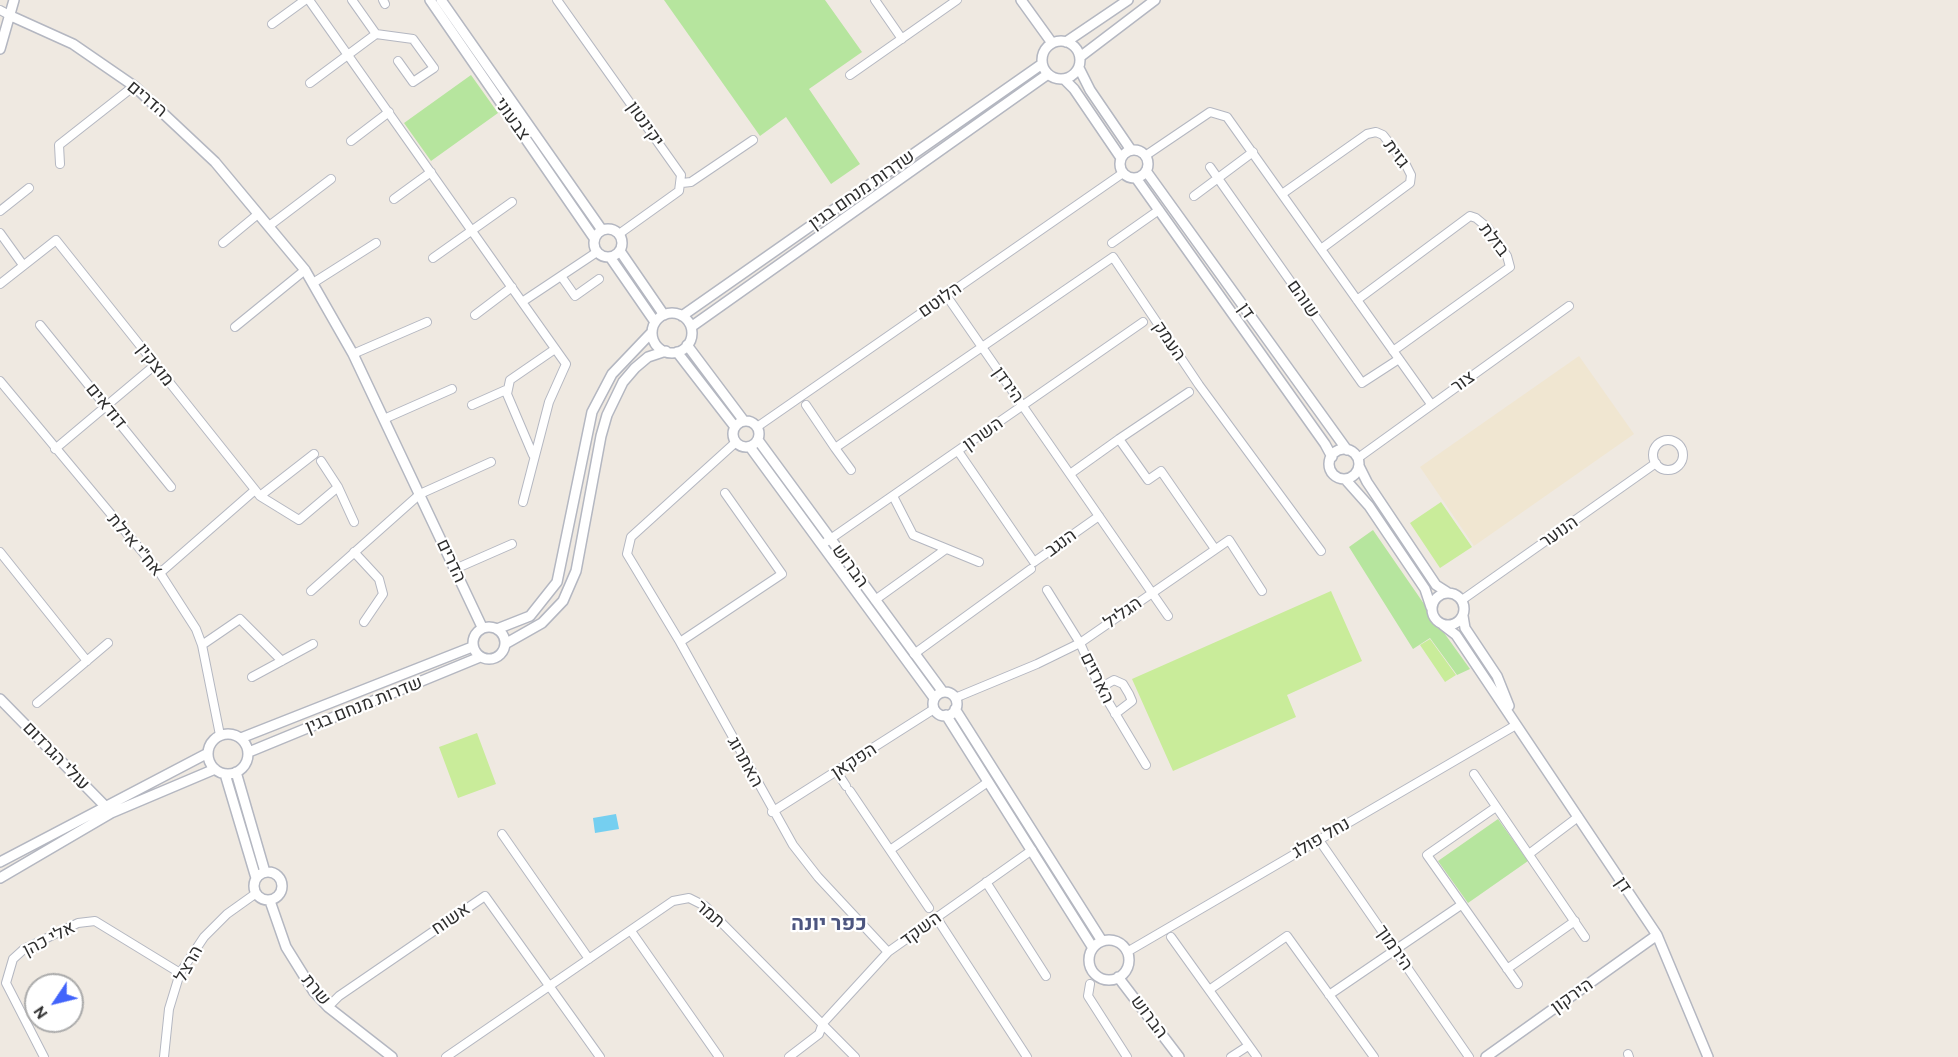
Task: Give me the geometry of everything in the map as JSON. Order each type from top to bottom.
[{"type":"street","points":[[0,49],[14,0]]},
{"type":"street","points":[[272,24],[307,0],[389,112],[566,364],[549,402],[533,455],[523,502]]},
{"type":"street","points":[[352,0],[376,34]]},
{"type":"street","name":"צבעוני","points":[[430,0],[594,238]]},
{"type":"street","name":"צבעוני","points":[[441,0],[602,230]]},
{"type":"street","name":"יקינטון","points":[[557,0],[681,175],[682,183]]},
{"type":"street","points":[[876,0],[902,39]]},
{"type":"street","points":[[850,75],[957,0]]},
{"type":"street","points":[[1021,0],[1052,43]]},
{"type":"street","points":[[1121,159],[1131,150],[1140,151],[1148,163],[1146,171],[1136,178],[1123,173],[1121,159],[1074,89],[1064,80],[1048,74],[1042,64],[1044,52],[1052,43],[1066,42],[1128,0]]},
{"type":"street","points":[[1080,57],[1155,0]]},
{"type":"street","points":[[0,10],[11,16]]},
{"type":"street","name":"הדרים","points":[[11,16],[73,44],[134,86],[215,162],[305,270],[353,354],[482,627]]},
{"type":"street","points":[[310,83],[376,34],[413,39],[434,68],[413,82],[398,61]]},
{"type":"street","points":[[1064,80],[1073,76],[1079,68],[1080,57],[1075,48],[1066,42]]},
{"type":"street","name":"שדרות מנחם בגין","points":[[682,316],[1042,64]]},
{"type":"street","points":[[1079,68],[1131,150]]},
{"type":"street","name":"שדרות מנחם בגין","points":[[691,327],[1048,74]]},
{"type":"street","points":[[60,165],[59,145],[134,86]]},
{"type":"street","points":[[351,141],[389,112]]},
{"type":"street","points":[[1145,156],[1210,112],[1227,117],[1431,404]]},
{"type":"street","name":"גזית","points":[[1282,194],[1367,134],[1376,132],[1383,135],[1405,163],[1411,175],[1410,183],[1321,249]]},
{"type":"street","points":[[619,234],[679,191],[682,183],[691,182],[753,140]]},
{"type":"street","points":[[1194,196],[1253,152]]},
{"type":"street","name":"שוהם","points":[[1210,167],[1362,383],[1399,358]]},
{"type":"street","name":"דן","points":[[1146,171],[1347,450]]},
{"type":"street","points":[[394,199],[431,172]]},
{"type":"street","name":"הלוטם","points":[[757,427],[1123,173]]},
{"type":"street","name":"דן","points":[[1136,178],[1332,457]]},
{"type":"street","points":[[269,226],[331,179]]},
{"type":"street","points":[[0,211],[29,188]]},
{"type":"street","points":[[433,258],[512,202]]},
{"type":"street","points":[[1112,243],[1159,210]]},
{"type":"street","points":[[223,243],[258,213]]},
{"type":"street","name":"בזלת","points":[[1357,300],[1470,216],[1488,228],[1508,256],[1510,267],[1393,351]]},
{"type":"street","points":[[610,257],[620,251],[622,243],[619,234],[611,229],[602,230],[594,238],[593,245],[597,252],[610,257],[655,322]]},
{"type":"street","points":[[0,233],[23,265],[0,284]]},
{"type":"street","name":"מוצקין","points":[[23,265],[56,240],[257,493],[299,520],[338,487]]},
{"type":"street","points":[[313,283],[376,243]]},
{"type":"street","points":[[620,251],[664,315]]},
{"type":"street","points":[[522,302],[597,252]]},
{"type":"street","name":"העמק","points":[[981,346],[1113,257],[1199,385],[1321,551]]},
{"type":"street","points":[[235,327],[305,270]]},
{"type":"street","points":[[561,276],[575,296],[599,279]]},
{"type":"street","points":[[475,315],[512,287]]},
{"type":"street","name":"הירדן","points":[[946,295],[1099,516]]},
{"type":"street","name":"צור","points":[[1358,462],[1431,404],[1569,306]]},
{"type":"street","points":[[497,629],[502,633],[505,644],[502,652],[494,659],[480,657],[472,647],[474,635],[482,627],[497,629],[530,616],[557,582],[592,412],[612,374],[652,333],[655,322],[664,315],[682,316],[691,327],[691,339],[687,345],[677,352],[666,351],[648,357],[635,368],[623,382],[607,415],[576,571],[564,601],[542,623],[505,644]]},
{"type":"street","points":[[353,354],[427,321]]},
{"type":"street","name":"השרון","points":[[826,542],[1143,322]]},
{"type":"street","name":"דודאים","points":[[40,325],[171,487]]},
{"type":"street","points":[[652,333],[656,344],[666,351]]},
{"type":"street","points":[[687,345],[744,421]]},
{"type":"street","points":[[835,448],[981,346]]},
{"type":"street","points":[[533,455],[507,394],[508,389],[510,380],[555,349]]},
{"type":"street","points":[[677,352],[735,427]]},
{"type":"street","points":[[55,449],[155,365]]},
{"type":"street","name":"אח\"י אילת","points":[[0,381],[160,573],[196,629],[202,645],[220,735]]},
{"type":"street","points":[[384,419],[452,389]]},
{"type":"street","points":[[472,405],[508,389]]},
{"type":"street","points":[[1070,474],[1189,392]]},
{"type":"street","points":[[806,405],[851,470]]},
{"type":"street","points":[[744,421],[752,422],[757,427],[758,440],[750,447],[741,446],[736,442],[733,432],[735,427],[744,421]]},
{"type":"street","points":[[1119,439],[1148,480],[1161,471],[1215,549],[1229,540],[1262,591]]},
{"type":"street","name":"הברוש","points":[[758,440],[934,699]]},
{"type":"street","name":"האתרוג","points":[[736,442],[632,537],[627,554],[680,642],[772,812],[793,845],[818,877],[888,952]]},
{"type":"street","name":"הברוש","points":[[750,447],[875,600],[943,692]]},
{"type":"street","points":[[1347,450],[1358,462],[1367,482],[1436,585],[1462,600],[1463,616],[1454,624],[1443,624],[1434,618],[1425,589],[1369,506],[1345,479],[1332,472],[1332,457],[1337,452],[1347,450]]},
{"type":"street","name":"הנגב","points":[[958,451],[1034,562],[1099,516]]},
{"type":"street","points":[[160,573],[257,493],[314,454]]},
{"type":"street","points":[[321,461],[338,487],[354,522]]},
{"type":"street","points":[[311,591],[420,494],[491,462]]},
{"type":"street","points":[[1345,479],[1353,477],[1358,462]]},
{"type":"street","name":"הנוער","points":[[1462,600],[1656,463]]},
{"type":"street","points":[[680,642],[782,574],[725,493]]},
{"type":"street","points":[[893,496],[912,535],[979,562]]},
{"type":"street","points":[[1099,516],[1168,616]]},
{"type":"street","points":[[455,569],[512,544]]},
{"type":"street","points":[[875,600],[946,549]]},
{"type":"street","name":"הגליל","points":[[955,698],[1037,664],[1080,643],[1215,549]]},
{"type":"street","points":[[0,552],[87,661]]},
{"type":"street","points":[[354,552],[379,579],[383,594],[364,622]]},
{"type":"street","points":[[914,654],[1031,569]]},
{"type":"street","name":"הארזים","points":[[1047,590],[1080,643],[1100,688],[1146,765]]},
{"type":"street","points":[[1431,607],[1436,597],[1447,592]]},
{"type":"street","name":"דן","points":[[1463,616],[1465,628],[1497,676],[1516,725]]},
{"type":"street","points":[[202,645],[240,619],[282,661]]},
{"type":"street","name":"דן","points":[[1443,624],[1456,635],[1657,935],[1708,1057]]},
{"type":"street","points":[[37,703],[108,643]]},
{"type":"street","points":[[252,677],[313,644]]},
{"type":"street","name":"שדרות מנחם בגין","points":[[241,738],[472,647]]},
{"type":"street","name":"שדרות מנחם בגין","points":[[249,752],[480,657]]},
{"type":"street","points":[[1100,688],[1114,680],[1123,684],[1129,694],[1132,701],[1115,714]]},
{"type":"street","points":[[1093,948],[946,715],[934,709],[934,699],[943,692],[950,693],[955,698],[955,709],[1102,941]]},
{"type":"street","name":"עולי הגרדום","points":[[0,699],[111,813]]},
{"type":"street","name":"הפקאן","points":[[772,812],[934,709]]},
{"type":"street","points":[[946,715],[955,709]]},
{"type":"street","name":"נחל פולג","points":[[1127,952],[1516,725]]},
{"type":"street","points":[[228,733],[241,738],[249,752],[245,766],[236,772],[225,774],[215,769],[208,753],[210,744],[220,735],[228,733]]},
{"type":"street","points":[[0,862],[208,753]]},
{"type":"street","points":[[0,878],[111,813],[215,769]]},
{"type":"street","points":[[236,772],[265,872]]},
{"type":"street","points":[[837,772],[929,908]]},
{"type":"street","points":[[225,774],[256,878]]},
{"type":"street","points":[[1474,774],[1585,937]]},
{"type":"street","points":[[890,850],[988,782]]},
{"type":"street","points":[[1496,807],[1426,855],[1518,984]]},
{"type":"street","points":[[1528,854],[1578,818]]},
{"type":"street","points":[[502,834],[589,959]]},
{"type":"street","name":"הירמוך","points":[[1319,840],[1469,1057]]},
{"type":"street","name":"השקד","points":[[789,1057],[819,1034],[823,1023],[888,952],[1032,850]]},
{"type":"street","points":[[265,872],[278,876],[282,884],[280,893],[270,901],[262,900],[255,894],[253,886],[256,878],[265,872]]},
{"type":"street","points":[[986,882],[1046,976]]},
{"type":"street","name":"הרצל","points":[[164,1057],[169,1009],[180,973],[204,937],[227,914],[255,894]]},
{"type":"street","name":"אשוח","points":[[328,1007],[339,996],[485,896],[549,986]]},
{"type":"street","name":"תמר","points":[[446,1057],[674,902],[689,898],[696,900],[855,1057]]},
{"type":"street","name":"שרת","points":[[270,901],[286,947],[296,966],[328,1007],[392,1057]]},
{"type":"street","points":[[1329,995],[1461,905]]},
{"type":"street","points":[[936,917],[1027,1057]]},
{"type":"street","name":"אלי כהן","points":[[44,1057],[6,984],[13,959],[24,949],[78,922],[95,921],[180,973]]},
{"type":"street","points":[[1507,969],[1575,921]]},
{"type":"street","points":[[631,931],[719,1057]]},
{"type":"street","name":"הירקון","points":[[1486,1057],[1657,935]]},
{"type":"street","points":[[1209,990],[1287,936],[1374,1057]]},
{"type":"street","points":[[1171,937],[1257,1057]]},
{"type":"street","points":[[1114,940],[1127,952],[1127,968],[1118,977],[1106,979],[1094,973],[1089,961],[1093,948],[1102,941],[1114,940]]},
{"type":"street","name":"הברוש","points":[[1118,977],[1179,1057]]},
{"type":"street","points":[[1090,984],[1088,996],[1127,1057]]},
{"type":"street","points":[[549,986],[600,1057]]},
{"type":"street","points":[[1231,1057],[1248,1046]]},
{"type":"shaded area","points":[[1579,356],[1634,434],[1474,546],[1420,467]]},
{"type":"green space","points":[[664,0],[825,0],[862,52],[809,89],[860,164],[831,184],[786,117],[760,136]]},
{"type":"green space","points":[[471,75],[498,113],[431,161],[404,123]]},
{"type":"green space","points":[[1441,502],[1472,547],[1440,568],[1410,523]]},
{"type":"green space","points":[[1373,530],[1470,669],[1457,675],[1430,638],[1413,649],[1349,547]]},
{"type":"green space","points":[[1331,591],[1362,661],[1287,695],[1296,717],[1173,771],[1132,679]]},
{"type":"green space","points":[[1430,639],[1456,675],[1445,682],[1420,645]]},
{"type":"green space","points":[[477,733],[496,784],[458,798],[439,747]]},
{"type":"green space","points":[[1498,819],[1528,861],[1468,903],[1438,861]]},
{"type":"water","points":[[616,814],[619,829],[595,833],[593,818]]},
{"type":"district","name":"כפר יונה","points":[[829,924]]}]
